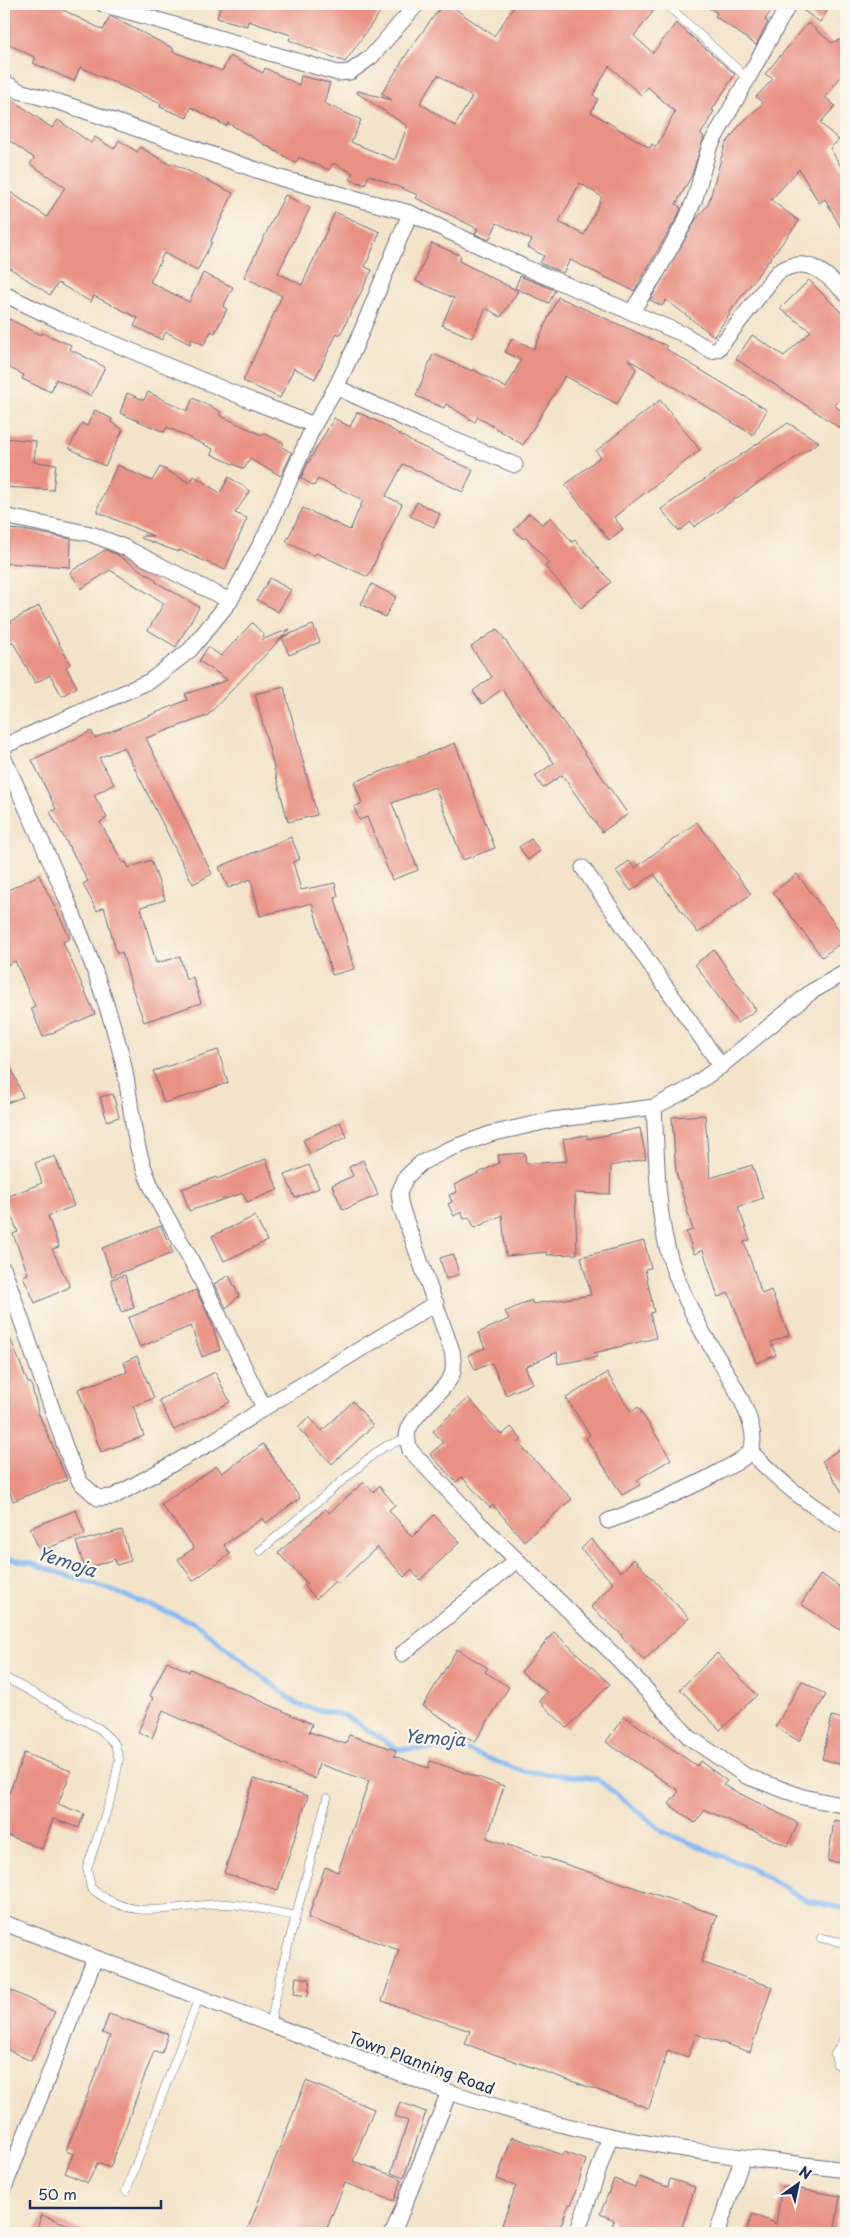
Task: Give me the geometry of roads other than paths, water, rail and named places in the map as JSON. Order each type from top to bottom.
[{"type":"street","points":[[102,4],[338,73],[350,72],[370,57],[417,4]]},
{"type":"street","points":[[632,311],[656,274],[686,220],[695,198],[708,148],[789,4]]},
{"type":"street","points":[[4,82],[19,91],[79,109],[244,167],[410,213],[524,267],[683,334],[712,351],[718,349],[777,273],[788,265],[798,264],[814,267],[831,278],[846,294]]},
{"type":"street","points":[[4,746],[150,682],[190,650],[230,601],[266,534],[314,425],[336,387],[355,347],[410,213]]},
{"type":"street","points":[[4,294],[69,324],[243,398],[314,425]]},
{"type":"street","points":[[336,387],[423,427],[515,465]]},
{"type":"street","points":[[4,516],[91,534],[124,547],[230,601]]},
{"type":"street","points":[[4,759],[49,856],[101,986],[121,1052],[130,1098],[135,1140],[144,1170],[161,1206],[216,1307],[264,1408]]},
{"type":"street","points":[[583,868],[721,1066]]},
{"type":"street","points":[[846,972],[810,992],[721,1066],[688,1090],[654,1107],[552,1120],[490,1134],[448,1150],[416,1168],[406,1177],[399,1193],[401,1207],[452,1351],[454,1367],[452,1375],[408,1429],[407,1438],[410,1450],[517,1560],[617,1658],[689,1737],[746,1776],[803,1797],[846,1806]]},
{"type":"street","points":[[608,1521],[683,1492],[731,1466],[750,1451],[753,1437],[736,1386],[702,1331],[677,1279],[667,1248],[662,1220],[654,1107]]},
{"type":"street","points":[[4,1270],[68,1455],[80,1482],[98,1498],[113,1497],[212,1442],[436,1303]]},
{"type":"street","points":[[750,1451],[779,1481],[813,1508],[846,1527]]},
{"type":"street","points":[[402,1654],[517,1560]]},
{"type":"street","name":"Town Planning Road","points":[[4,1923],[449,2092],[515,2113],[610,2136],[743,2157],[846,2170]]},
{"type":"street","points":[[4,2188],[95,1958]]},
{"type":"street","points":[[393,2233],[449,2092]]},
{"type":"street","points":[[577,2233],[610,2136]]},
{"type":"street","points":[[717,2233],[743,2157]]},
{"type":"lane","points":[[666,4],[748,79]]},
{"type":"lane","points":[[260,1551],[376,1453],[386,1446],[407,1438]]},
{"type":"lane","points":[[4,1677],[100,1729],[115,1744],[119,1759],[113,1792],[87,1868],[90,1888],[105,1900],[129,1908],[166,1910],[228,1904],[296,1916]]},
{"type":"lane","points":[[270,2025],[327,1798]]},
{"type":"lane","points":[[821,1938],[846,1943]]},
{"type":"lane","points":[[126,2191],[199,1998]]},
{"type":"lane","points":[[846,2036],[835,2054],[837,2064],[846,2070]]},
{"type":"waterway","name":"Yemoja","points":[[4,1558],[30,1563],[108,1589],[195,1623],[298,1705],[346,1716],[397,1749],[463,1749],[522,1771],[597,1779],[664,1832],[751,1868],[808,1901],[846,1909]]}]
